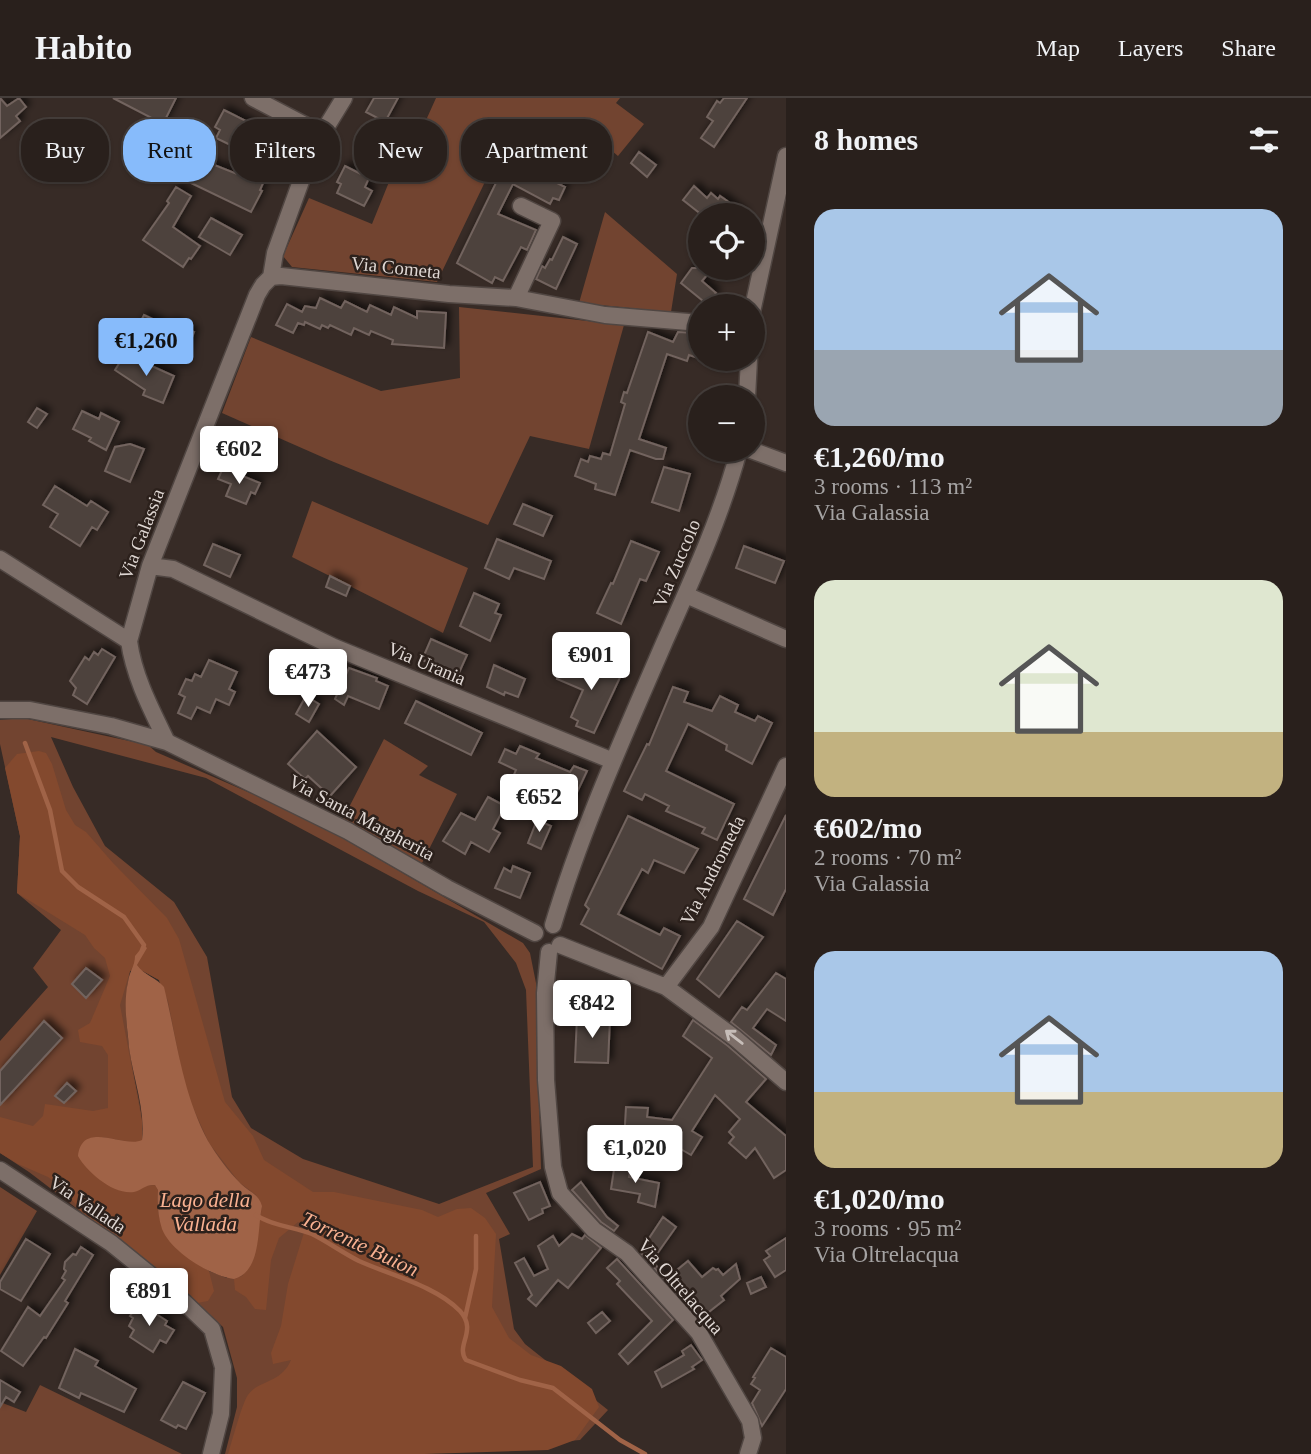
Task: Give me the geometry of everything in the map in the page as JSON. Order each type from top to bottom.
[{"type":"street","points":[[253,98],[293,119]]},
{"type":"street","name":"Via Galassia","points":[[331,119],[344,98]]},
{"type":"street","points":[[756,294],[786,156]]},
{"type":"street","name":"Via Galassia","points":[[129,641],[150,566],[257,295],[271,277],[275,253],[301,182]]},
{"type":"street","points":[[516,298],[552,221],[521,206]]},
{"type":"street","name":"Via Cometa","points":[[271,277],[516,298],[605,315],[688,322]]},
{"type":"street","points":[[765,455],[786,463]]},
{"type":"street","name":"Via Zuccolo","points":[[553,925],[566,881],[613,761],[715,524],[735,462]]},
{"type":"street","points":[[0,559],[129,641],[141,686],[167,742]]},
{"type":"street","name":"Via Urania","points":[[150,566],[173,569],[334,647],[613,761]]},
{"type":"street","points":[[686,595],[786,639]]},
{"type":"street","name":"Via Santa Margherita","points":[[0,710],[30,709],[111,726],[167,742],[348,831],[447,888],[535,933]]},
{"type":"street","name":"Via Andromeda","points":[[667,987],[711,927],[786,766]]},
{"type":"street","points":[[555,948],[561,934],[553,925],[540,926],[535,933],[534,942],[537,948],[555,948],[667,987],[735,1038],[786,1082]]},
{"type":"street","name":"Via Oltrelacqua","points":[[555,948],[545,993],[546,1080],[553,1167],[559,1193],[594,1230],[626,1253],[699,1333],[750,1421],[753,1438],[748,1454]]},
{"type":"street","name":"Via Vallada","points":[[0,1170],[111,1243],[185,1303],[212,1329],[223,1367],[221,1414],[211,1454]]},
{"type":"shaded area","points":[[436,98],[620,98],[616,103],[644,124],[618,156],[612,151],[612,119],[461,119],[461,182],[485,182],[437,282],[292,267],[283,256],[309,198],[372,224],[389,182],[447,182],[447,119],[427,118]]},
{"type":"shaded area","points":[[605,212],[677,274],[671,312],[579,303]]},
{"type":"shaded area","points":[[459,307],[624,325],[589,449],[530,436],[488,525],[222,413],[251,337],[381,391],[460,378]]},
{"type":"shaded area","points":[[312,501],[468,568],[443,633],[292,557]]},
{"type":"shaded area","points":[[23,718],[148,745],[156,752],[310,819],[523,943],[530,953],[536,983],[541,1169],[486,1193],[510,1234],[499,1239],[514,1329],[525,1344],[608,1410],[580,1440],[417,1454],[225,1454],[237,1407],[237,1378],[223,1327],[177,1285],[29,1172],[0,1153],[0,1041],[48,987],[33,968],[61,930],[17,893],[20,836],[0,744],[0,720]],"holes":[[[51,737],[206,778],[418,891],[484,922],[516,963],[526,990],[533,1167],[439,1204],[303,1159],[251,1128],[232,1097],[207,957],[174,902],[105,846],[73,787]],[[141,970],[159,980],[227,1278],[209,1271],[187,1257],[142,1141],[142,1118],[130,1054],[126,1012],[130,971]]]},
{"type":"shaded area","points":[[384,739],[428,766],[419,775],[457,794],[422,863],[342,821]]},
{"type":"shaded area","points":[[39,751],[46,753],[52,764],[66,810],[75,825],[86,832],[167,918],[179,939],[225,1102],[253,1136],[264,1160],[313,1192],[334,1192],[422,1210],[438,1217],[457,1209],[471,1208],[485,1218],[496,1234],[492,1307],[509,1338],[531,1355],[561,1366],[592,1389],[599,1407],[575,1440],[548,1450],[425,1454],[228,1454],[248,1395],[252,1390],[276,1378],[291,1360],[273,1364],[271,1353],[281,1326],[288,1284],[306,1226],[298,1222],[279,1238],[271,1260],[266,1310],[255,1309],[246,1297],[235,1290],[234,1279],[242,1276],[254,1258],[262,1206],[256,1195],[239,1182],[209,1143],[190,1101],[168,1001],[159,980],[137,965],[146,948],[130,971],[120,1005],[142,1121],[142,1141],[136,1143],[102,1137],[136,1191],[155,1185],[158,1190],[159,1218],[170,1239],[177,1248],[209,1271],[214,1291],[208,1301],[197,1303],[81,1211],[62,1188],[48,1177],[0,1153],[0,1117],[33,1126],[43,1116],[45,1104],[93,1111],[108,1108],[108,1055],[102,1046],[80,1042],[78,1030],[90,1023],[110,976],[105,958],[85,935],[17,893],[20,836],[5,768],[17,754]]},
{"type":"shaded area","points":[[0,1187],[37,1211],[0,1275]]},
{"type":"shaded area","points":[[40,1385],[182,1454],[0,1454],[0,1402],[26,1412]]},
{"type":"water","name":"Lago della Vallada","points":[[144,945],[147,948],[137,965],[164,987],[181,1066],[199,1122],[223,1163],[261,1202],[254,1258],[243,1275],[234,1279],[214,1273],[193,1262],[167,1238],[162,1229],[158,1190],[155,1185],[134,1192],[118,1190],[94,1175],[78,1156],[81,1145],[87,1139],[96,1137],[135,1142],[142,1140],[142,1114],[129,1050],[126,1002],[135,956]]},
{"type":"building","points":[[0,98],[7,106],[19,98],[26,107],[16,116],[20,121],[0,138]]},
{"type":"building","points":[[113,98],[176,98],[166,119],[153,119]]},
{"type":"building","points":[[374,98],[398,98],[387,119],[379,119],[366,112]]},
{"type":"building","points":[[724,98],[747,98],[714,147],[701,138],[713,121],[707,117],[717,101],[720,103]]},
{"type":"building","points":[[224,110],[242,119],[230,119],[230,145],[216,138],[220,130],[216,125]]},
{"type":"building","points":[[639,152],[656,165],[647,177],[631,163]]},
{"type":"building","points":[[216,166],[230,171],[230,182],[264,182],[251,212],[191,183],[216,182]]},
{"type":"building","points":[[345,166],[354,170],[354,182],[367,182],[365,187],[372,191],[364,206],[337,193],[341,184],[337,182],[340,182]]},
{"type":"building","points":[[496,182],[555,182],[565,187],[559,200],[553,198],[550,204],[513,184],[498,214],[536,230],[527,250],[521,247],[503,281],[495,277],[492,283],[457,263]]},
{"type":"building","points":[[694,186],[707,198],[711,193],[729,203],[688,204],[683,200]]},
{"type":"building","points":[[176,187],[191,196],[173,227],[200,246],[183,267],[143,240],[169,203],[167,201]]},
{"type":"building","points":[[211,218],[242,235],[230,255],[199,237]]},
{"type":"building","points":[[563,237],[577,244],[556,289],[536,279],[542,266],[545,268],[550,259],[552,260]]},
{"type":"building","points":[[688,273],[688,280],[703,280],[716,293],[694,294],[681,283]]},
{"type":"building","points":[[320,298],[341,308],[345,301],[367,312],[370,305],[391,315],[394,307],[417,318],[417,311],[446,313],[444,348],[392,344],[393,340],[371,331],[369,335],[354,328],[351,335],[330,325],[328,328],[322,325],[320,329],[305,322],[304,325],[298,323],[293,333],[276,325],[287,304],[302,312],[305,306],[316,308]]},
{"type":"building","points":[[144,315],[169,327],[171,322],[194,332],[184,358],[161,348],[163,343],[136,330]]},
{"type":"building","points":[[648,332],[673,342],[678,332],[688,333],[687,361],[667,354],[639,439],[666,448],[663,459],[630,450],[615,495],[595,489],[596,484],[575,476],[581,459],[588,462],[590,456],[601,459],[603,453],[610,455],[625,404],[621,402],[624,392],[627,393]]},
{"type":"building","points":[[125,354],[174,376],[163,403],[143,395],[145,390],[115,370]]},
{"type":"building","points":[[37,408],[47,414],[37,428],[28,422]]},
{"type":"building","points":[[82,411],[99,419],[101,413],[119,422],[106,450],[73,429]]},
{"type":"building","points":[[130,444],[144,449],[130,482],[105,471],[115,447]]},
{"type":"building","points":[[664,467],[690,474],[679,511],[652,502]]},
{"type":"building","points":[[223,468],[260,483],[255,494],[251,492],[246,504],[226,496],[231,484],[218,479]]},
{"type":"building","points":[[55,486],[87,506],[91,501],[108,512],[97,530],[92,527],[80,546],[50,527],[58,514],[43,505]]},
{"type":"building","points":[[523,504],[552,516],[543,536],[514,524]]},
{"type":"building","points":[[497,539],[551,561],[544,579],[514,568],[509,579],[485,568]]},
{"type":"building","points":[[631,541],[659,552],[646,581],[640,579],[621,624],[597,613]]},
{"type":"building","points":[[213,544],[240,555],[230,577],[204,565]]},
{"type":"building","points":[[744,546],[784,561],[775,583],[736,568]]},
{"type":"building","points":[[330,576],[350,586],[346,596],[326,587]]},
{"type":"building","points":[[474,593],[499,604],[495,613],[501,615],[490,641],[460,626]]},
{"type":"building","points":[[431,639],[467,655],[458,675],[422,660]]},
{"type":"building","points":[[102,649],[115,657],[87,704],[73,695],[76,688],[70,681],[85,657],[89,660],[94,652],[98,655]]},
{"type":"building","points":[[209,660],[237,672],[229,689],[235,692],[229,705],[216,699],[210,713],[197,707],[191,719],[178,713],[185,697],[179,694],[186,679],[192,681],[195,674],[201,677]]},
{"type":"building","points":[[601,662],[623,671],[594,733],[576,726],[578,721],[571,717],[583,690],[557,679],[561,670],[565,671],[569,663],[595,674]]},
{"type":"building","points":[[494,665],[525,679],[518,697],[505,692],[504,695],[487,687]]},
{"type":"building","points":[[349,668],[377,678],[376,681],[388,686],[379,709],[348,696],[344,705],[335,699]]},
{"type":"building","points":[[673,687],[688,692],[684,702],[712,711],[720,696],[738,705],[735,712],[755,721],[758,716],[772,723],[752,764],[726,750],[727,745],[688,724],[666,771],[734,804],[717,840],[702,833],[705,828],[666,811],[669,806],[645,794],[642,800],[624,791],[647,744],[649,745]]},
{"type":"building","points":[[306,696],[319,704],[309,722],[296,714]]},
{"type":"building","points":[[416,701],[482,733],[471,755],[405,723]]},
{"type":"building","points":[[317,731],[356,767],[330,796],[308,776],[305,779],[288,764]]},
{"type":"building","points":[[520,746],[539,754],[536,758],[570,772],[574,766],[587,771],[572,803],[513,777],[516,770],[499,762],[505,749],[516,754]]},
{"type":"building","points":[[488,797],[505,806],[493,829],[500,833],[489,852],[471,842],[465,854],[443,841],[461,813],[475,820]]},
{"type":"building","points":[[786,815],[786,889],[773,915],[744,899]]},
{"type":"building","points":[[628,816],[698,849],[684,873],[654,860],[648,873],[642,869],[618,914],[660,935],[664,928],[680,936],[662,969],[581,924],[589,909],[585,905]]},
{"type":"building","points":[[537,820],[551,826],[541,849],[528,843]]},
{"type":"building","points":[[513,866],[530,873],[520,898],[495,888],[504,868],[511,872]]},
{"type":"building","points":[[737,921],[763,937],[719,997],[697,979]]},
{"type":"building","points":[[86,968],[102,980],[86,998],[72,984]]},
{"type":"building","points":[[776,973],[786,979],[786,1021],[767,1009],[753,1028],[776,1045],[771,1055],[731,1022],[742,1007],[747,1010]]},
{"type":"building","points":[[577,1017],[610,1019],[608,1063],[575,1062]]},
{"type":"building","points":[[693,1020],[766,1079],[746,1102],[786,1136],[786,1170],[774,1178],[755,1148],[746,1158],[729,1143],[734,1137],[729,1132],[740,1119],[715,1095],[692,1131],[702,1137],[691,1155],[665,1140],[624,1142],[626,1107],[648,1108],[647,1117],[672,1120],[712,1058],[683,1036]]},
{"type":"building","points":[[44,1021],[62,1038],[0,1105],[0,1071]]},
{"type":"building","points":[[67,1083],[76,1091],[64,1103],[55,1096]]},
{"type":"building","points":[[615,1163],[631,1166],[629,1177],[659,1183],[655,1207],[638,1202],[640,1194],[611,1189]]},
{"type":"building","points":[[540,1182],[550,1206],[529,1220],[514,1193]]},
{"type":"building","points":[[581,1182],[607,1217],[618,1226],[614,1231],[601,1222],[572,1190]]},
{"type":"building","points":[[663,1217],[676,1227],[652,1261],[667,1278],[688,1261],[702,1277],[713,1268],[723,1275],[736,1264],[740,1279],[721,1296],[724,1300],[705,1315],[681,1285],[675,1291],[640,1252]]},
{"type":"building","points":[[572,1234],[582,1239],[585,1235],[601,1248],[568,1288],[558,1280],[536,1306],[528,1299],[532,1295],[515,1263],[524,1258],[534,1276],[548,1269],[538,1246],[553,1236],[559,1246]]},
{"type":"building","points":[[786,1238],[786,1270],[775,1277],[764,1260],[770,1256],[766,1251]]},
{"type":"building","points":[[26,1239],[50,1254],[21,1301],[0,1289],[0,1282]]},
{"type":"building","points":[[81,1247],[93,1255],[46,1338],[44,1337],[23,1366],[1,1351],[28,1307],[40,1316],[65,1280],[62,1278],[66,1271],[65,1262],[73,1254],[76,1255]]},
{"type":"building","points":[[617,1259],[673,1320],[628,1364],[619,1354],[652,1321],[617,1284],[620,1281],[607,1268]]},
{"type":"building","points":[[761,1277],[766,1287],[751,1294],[747,1283]]},
{"type":"building","points":[[139,1303],[167,1321],[165,1325],[174,1330],[166,1343],[160,1340],[153,1352],[130,1337],[134,1330],[129,1326],[133,1318],[130,1316]]},
{"type":"building","points":[[602,1312],[610,1321],[596,1333],[588,1323]]},
{"type":"building","points":[[691,1345],[702,1360],[692,1367],[694,1369],[662,1387],[655,1372],[684,1355],[682,1351]]},
{"type":"building","points":[[771,1348],[786,1357],[786,1389],[762,1426],[752,1403],[760,1390],[751,1384]]},
{"type":"building","points":[[75,1349],[98,1361],[95,1366],[136,1389],[124,1412],[81,1393],[79,1398],[59,1388]]},
{"type":"building","points":[[0,1380],[20,1392],[14,1402],[6,1397],[0,1407]]},
{"type":"building","points":[[183,1382],[205,1393],[186,1429],[178,1425],[176,1428],[161,1420]]},
{"type":"waterway","name":"Torrente Buion","points":[[25,743],[50,810],[62,871],[78,887],[124,917],[144,945],[142,950]]},
{"type":"waterway","name":"Torrente Buion","points":[[256,1215],[269,1222],[312,1234],[359,1261],[412,1282],[450,1302],[460,1311],[467,1325],[463,1349],[466,1360],[520,1380],[553,1388],[620,1440],[645,1454]]},
{"type":"waterway","points":[[465,1318],[476,1269],[476,1236]]}]
